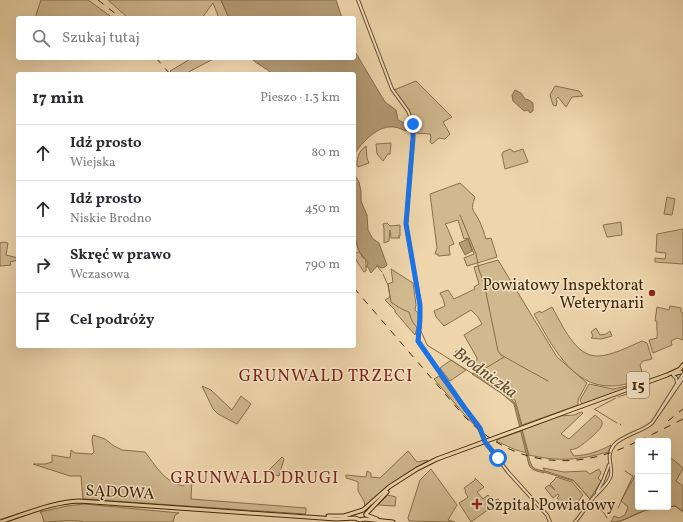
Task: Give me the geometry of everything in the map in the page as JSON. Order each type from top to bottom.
[{"type":"main road","name":"15","points":[[682,372],[683,365]]},
{"type":"main road","name":"15","points":[[356,512],[362,510],[397,482],[417,469],[438,459],[667,375],[682,372]]},
{"type":"main road","name":"15","points":[[667,375],[682,372]]},
{"type":"main road","name":"15","points":[[360,520],[397,482]]},
{"type":"main road","name":"SĄDOWA","points":[[0,522],[59,503],[79,501],[393,522]]},
{"type":"main road","points":[[362,510],[366,514]]},
{"type":"main road","points":[[356,512],[356,515],[360,520]]},
{"type":"main road","name":"SĄDOWA","points":[[312,516],[344,516],[356,512]]},
{"type":"main road","name":"SĄDOWA","points":[[366,514],[385,521]]},
{"type":"street","points":[[358,0],[392,89],[408,111],[413,124],[406,224],[420,305],[418,339],[421,346],[480,428],[485,442],[513,478],[548,517],[550,522]]},
{"type":"street","points":[[662,409],[682,372]]},
{"type":"street","points":[[671,374],[676,378],[677,382]]},
{"type":"street","points":[[594,497],[603,481],[614,445],[619,440],[650,425],[683,378]]},
{"type":"street","points":[[576,522],[594,497],[610,479],[611,474],[609,464]]},
{"type":"shaded area","points":[[41,0],[88,0],[110,16],[36,16]]},
{"type":"shaded area","points":[[108,0],[221,0],[228,16],[218,16],[213,3],[203,16],[126,16]]},
{"type":"shaded area","points":[[221,0],[336,0],[341,16],[228,16]]},
{"type":"shaded area","points":[[356,53],[385,102],[396,110],[398,120],[408,126],[408,130],[405,131],[390,127],[383,128],[370,136],[356,152],[356,72],[270,72],[254,60],[356,60]]},
{"type":"shaded area","points":[[189,60],[211,60],[189,72],[170,71]]},
{"type":"shaded area","points":[[416,81],[452,117],[443,122],[450,134],[445,139],[439,138],[432,144],[430,142],[430,134],[415,133],[414,119],[394,90]]},
{"type":"shaded area","points":[[555,86],[579,91],[583,96],[572,97],[566,107],[558,97],[556,99],[556,106],[553,105],[550,95]]},
{"type":"shaded area","points":[[515,90],[521,93],[525,99],[533,103],[533,111],[530,113],[528,110],[524,111],[513,101],[512,95]]},
{"type":"shaded area","points":[[391,143],[390,154],[388,154],[383,161],[377,154],[376,144]]},
{"type":"shaded area","points":[[366,146],[369,163],[358,167],[357,163],[359,154]]},
{"type":"shaded area","points":[[510,149],[514,152],[523,149],[528,162],[505,169],[502,155],[503,152]]},
{"type":"shaded area","points":[[356,177],[361,191],[361,201],[367,215],[368,230],[373,239],[379,243],[387,265],[382,268],[377,266],[371,273],[368,267],[366,267],[368,263],[357,247]]},
{"type":"shaded area","points":[[460,183],[475,197],[473,210],[480,222],[486,239],[491,238],[497,257],[467,266],[464,258],[474,254],[468,238],[464,239],[458,220],[445,224],[454,244],[449,246],[450,255],[438,256],[438,254],[435,254],[437,248],[430,194]]},
{"type":"shaded area","points":[[667,197],[675,199],[672,215],[664,214]]},
{"type":"shaded area","points":[[621,222],[622,235],[607,237],[603,225]]},
{"type":"shaded area","points":[[387,223],[390,226],[400,225],[400,236],[398,236],[400,238],[391,238],[390,230],[389,241],[384,243],[383,224]]},
{"type":"shaded area","points":[[683,229],[683,264],[655,262],[655,258],[665,259],[666,253],[656,252],[657,234]]},
{"type":"shaded area","points":[[468,239],[472,251],[465,255],[459,243]]},
{"type":"shaded area","points":[[0,243],[8,243],[6,255],[16,258],[16,260],[10,262],[11,265],[0,266]]},
{"type":"shaded area","points":[[360,252],[362,257],[366,260],[366,271],[364,272],[356,260],[356,253]]},
{"type":"shaded area","points":[[498,260],[557,357],[587,383],[578,400],[578,405],[522,425],[515,400],[476,373],[470,365],[455,352],[458,350],[465,358],[469,358],[474,361],[477,360],[464,335],[482,324],[478,317],[471,310],[444,326],[436,317],[434,311],[445,306],[440,293],[448,290],[454,299],[475,289],[474,287],[479,284],[474,267]]},
{"type":"shaded area","points":[[391,269],[413,283],[416,305],[415,310],[418,313],[418,324],[415,335],[385,300],[390,297],[388,284],[393,282]]},
{"type":"shaded area","points":[[670,306],[681,308],[681,312],[683,313],[683,340],[677,338],[671,341],[672,345],[653,353],[649,340],[657,338],[657,321],[655,321],[657,307],[669,310]]},
{"type":"shaded area","points":[[552,307],[570,338],[583,351],[590,355],[603,356],[642,341],[647,343],[652,359],[643,361],[640,365],[644,380],[611,386],[597,384],[584,379],[564,361],[555,350],[534,314],[540,311],[541,313]]},
{"type":"shaded area","points":[[596,328],[600,335],[606,334],[610,331],[612,336],[601,339],[591,338],[593,336],[591,332]]},
{"type":"shaded area","points":[[451,360],[466,370],[450,381],[440,368]]},
{"type":"shaded area","points":[[473,373],[502,392],[514,402],[531,464],[534,468],[544,471],[544,473],[533,470],[529,465],[514,404],[501,393],[472,374]]},
{"type":"shaded area","points":[[439,376],[475,425],[434,379]]},
{"type":"shaded area","points":[[660,376],[582,404],[580,400],[589,384],[613,389],[640,383]]},
{"type":"shaded area","points":[[202,386],[211,390],[232,410],[241,396],[251,404],[237,424],[218,414],[213,409]]},
{"type":"shaded area","points":[[581,412],[583,413],[561,434],[569,439],[595,415],[601,420],[602,425],[585,443],[578,448],[570,450],[574,456],[593,453],[611,445],[608,452],[588,457],[569,459],[550,459],[529,455],[522,430],[560,416],[574,415]]},
{"type":"shaded area","points":[[521,431],[527,453],[496,441],[501,438]]},
{"type":"shaded area","points":[[93,435],[105,439],[122,450],[145,452],[161,473],[176,484],[183,486],[192,479],[191,499],[306,508],[306,512],[305,514],[83,499],[81,476],[70,476],[33,464],[45,464],[52,462],[52,455],[70,458],[71,450],[75,453],[92,454],[94,452],[92,440]]},
{"type":"shaded area","points":[[408,451],[417,462],[428,461],[395,481],[366,507],[358,491],[358,482],[346,478],[346,475],[366,477],[367,471],[371,473],[371,477],[380,478]]},
{"type":"shaded area","points":[[282,457],[284,459],[279,476],[273,474],[269,470]]},
{"type":"shaded area","points":[[671,458],[683,468],[676,481],[683,486],[683,511],[675,506],[671,507]]},
{"type":"shaded area","points":[[543,468],[564,472],[586,471],[590,474],[599,469],[601,473],[598,478],[601,481],[590,499],[573,480],[545,471]]},
{"type":"shaded area","points":[[431,469],[457,505],[448,520],[455,522],[409,521],[408,518],[420,480]]},
{"type":"shaded area","points":[[635,476],[635,510],[646,510],[620,521],[611,522],[614,516],[619,518],[625,515],[628,507],[621,501]]},
{"type":"shaded area","points":[[556,477],[572,482],[583,495],[571,511],[557,498],[559,496],[558,494],[553,498],[545,488],[549,485],[555,490],[550,484]]},
{"type":"shaded area","points":[[475,478],[484,487],[477,492],[483,499],[488,495],[493,501],[498,499],[500,501],[471,522],[459,503],[468,497],[464,488],[475,480]]},
{"type":"shaded area","points":[[388,495],[396,497],[395,506],[378,505]]},
{"type":"shaded area","points":[[84,504],[179,513],[175,515],[173,522],[44,522],[40,512]]},
{"type":"waterway","points":[[460,215],[476,254],[479,270],[484,283],[498,351],[501,355],[548,381]]},
{"type":"waterway","name":"Brodniczka","points":[[377,266],[382,272]]},
{"type":"waterway","name":"Brodniczka","points":[[383,274],[388,285],[391,302],[409,312],[412,321],[418,329]]},
{"type":"waterway","name":"Brodniczka","points":[[421,331],[427,345],[473,374]]},
{"type":"waterway","points":[[476,374],[504,357]]},
{"type":"waterway","points":[[618,397],[636,391]]},
{"type":"waterway","points":[[595,409],[616,398]]},
{"type":"waterway","points":[[594,409],[617,423]]},
{"type":"waterway","points":[[621,501],[633,476],[625,471]]},
{"type":"waterway","name":"Brodniczka","points":[[544,472],[574,481],[590,499]]},
{"type":"waterway","name":"Brodniczka","points":[[592,502],[604,513],[607,518]]},
{"type":"waterway","points":[[618,508],[621,502]]},
{"type":"waterway","points":[[619,522],[646,510],[675,506],[683,512]]},
{"type":"railway","points":[[98,0],[118,16]]},
{"type":"railway","points":[[158,60],[168,72]]},
{"type":"railway","points":[[356,290],[464,416],[483,433],[503,446],[524,455],[546,460],[569,461],[592,458],[615,451],[635,442]]},
{"type":"railway","points":[[668,421],[683,409]]},
{"type":"railway","points":[[645,438],[683,419]]},
{"type":"place","name":"Powiatowy Inspektorat Weterynarii","points":[[652,293]]},
{"type":"place","name":"Szpital Powiatowy","points":[[477,504]]},
{"type":"district","name":"GRUNWALD TRZECI","points":[[326,375]]},
{"type":"district","name":"GRUNWALD DRUGI","points":[[255,477]]},
{"type":"route","points":[[413,124],[406,224],[420,305],[418,341],[472,419],[480,428],[485,442],[498,458]]}]
